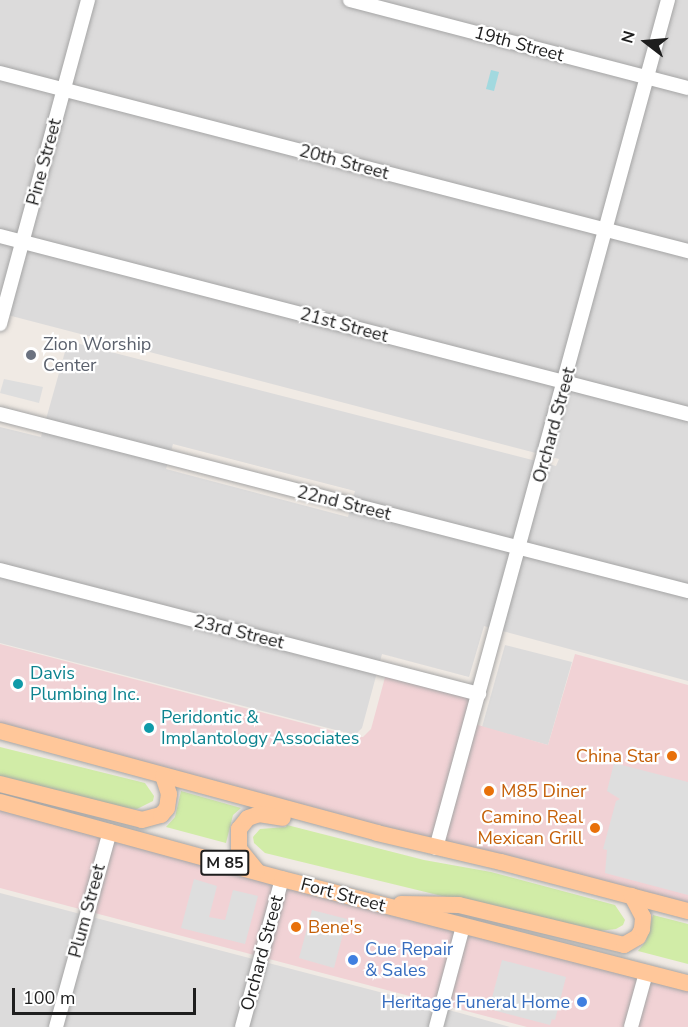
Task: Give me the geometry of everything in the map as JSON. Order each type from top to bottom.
[{"type":"main road","points":[[0,730],[163,776],[436,848],[492,860],[688,911]]},
{"type":"main road","points":[[0,738],[23,737]]},
{"type":"main road","points":[[0,784],[142,820],[161,815],[167,808],[169,794],[163,776]]},
{"type":"main road","name":"Fort Street","points":[[0,802],[258,873],[688,983]]},
{"type":"main road","points":[[258,873],[244,859],[239,849],[237,836],[243,822],[259,814],[442,859],[475,863],[492,860]]},
{"type":"main road","points":[[376,903],[459,905],[624,945],[638,937],[642,929],[643,917],[632,896]]},
{"type":"street","name":"Pine Street","points":[[0,324],[88,0]]},
{"type":"street","name":"19th Street","points":[[350,0],[688,88]]},
{"type":"street","name":"Orchard Street","points":[[436,848],[520,548],[668,0]]},
{"type":"street","name":"20th Street","points":[[0,73],[688,251]]},
{"type":"street","name":"21st Street","points":[[0,236],[688,414]]},
{"type":"street","name":"22nd Street","points":[[0,414],[688,591]]},
{"type":"street","name":"23rd Street","points":[[0,570],[479,694]]},
{"type":"street","name":"Plum Street","points":[[56,1027],[110,831]]},
{"type":"street","name":"Orchard Street","points":[[242,1027],[282,879]]},
{"type":"street","points":[[436,1027],[463,926]]},
{"type":"street","points":[[631,1027],[646,973]]},
{"type":"shaded area","points":[[0,0],[688,0],[688,681],[484,626],[469,677],[382,654],[362,728],[355,735],[0,643],[0,427],[41,437],[68,341],[556,466],[559,459],[0,313]],"holes":[[[173,444],[355,491],[348,517],[166,469]]]},
{"type":"shaded area","points":[[4,379],[43,387],[39,403],[0,393]]},
{"type":"shaded area","points":[[0,644],[356,737],[363,737],[371,729],[387,670],[479,694],[471,723],[548,745],[575,654],[688,685],[688,911],[0,730]]},
{"type":"shaded area","points":[[505,645],[572,662],[548,745],[482,727]]},
{"type":"shaded area","points":[[614,763],[688,782],[688,895],[605,873],[607,850],[603,849],[616,801],[620,799],[607,791]]},
{"type":"shaded area","points":[[0,802],[688,983],[688,1027],[527,1027],[0,888]]},
{"type":"shaded area","points":[[194,879],[217,886],[209,917],[225,920],[233,890],[258,896],[245,944],[181,928]]},
{"type":"shaded area","points":[[0,893],[460,1013],[510,1027],[0,1027]]},
{"type":"shaded area","points":[[312,910],[347,919],[334,968],[299,958]]},
{"type":"shaded area","points":[[502,960],[566,977],[555,1020],[552,1019],[550,1025],[489,1009]]},
{"type":"green space","points":[[0,747],[145,783],[154,796],[153,801],[137,809],[126,808],[0,779]]},
{"type":"green space","points":[[181,791],[241,808],[233,815],[226,843],[166,827],[175,817]]},
{"type":"green space","points":[[287,825],[424,860],[491,872],[615,905],[625,920],[623,925],[616,929],[590,932],[265,853],[254,843],[253,837],[260,829],[286,827]]},
{"type":"green space","points":[[653,915],[688,924],[688,964],[638,951],[646,941]]},
{"type":"water","points":[[491,70],[499,72],[494,91],[486,89]]},
{"type":"place","name":"Zion Worship Center","points":[[31,355]]},
{"type":"place","name":"Davis Plumbing Inc.","points":[[18,684]]},
{"type":"place","name":"Peridontic & Implantology Associates","points":[[149,728]]},
{"type":"place","name":"China Star","points":[[672,756]]},
{"type":"place","name":"M85 Diner","points":[[489,791]]},
{"type":"place","name":"Camino Real Mexican Grill","points":[[595,828]]},
{"type":"place","name":"Bene's","points":[[296,927]]},
{"type":"place","name":"Cue Repair & Sales","points":[[353,960]]},
{"type":"place","name":"Heritage Funeral Home","points":[[582,1002]]}]
